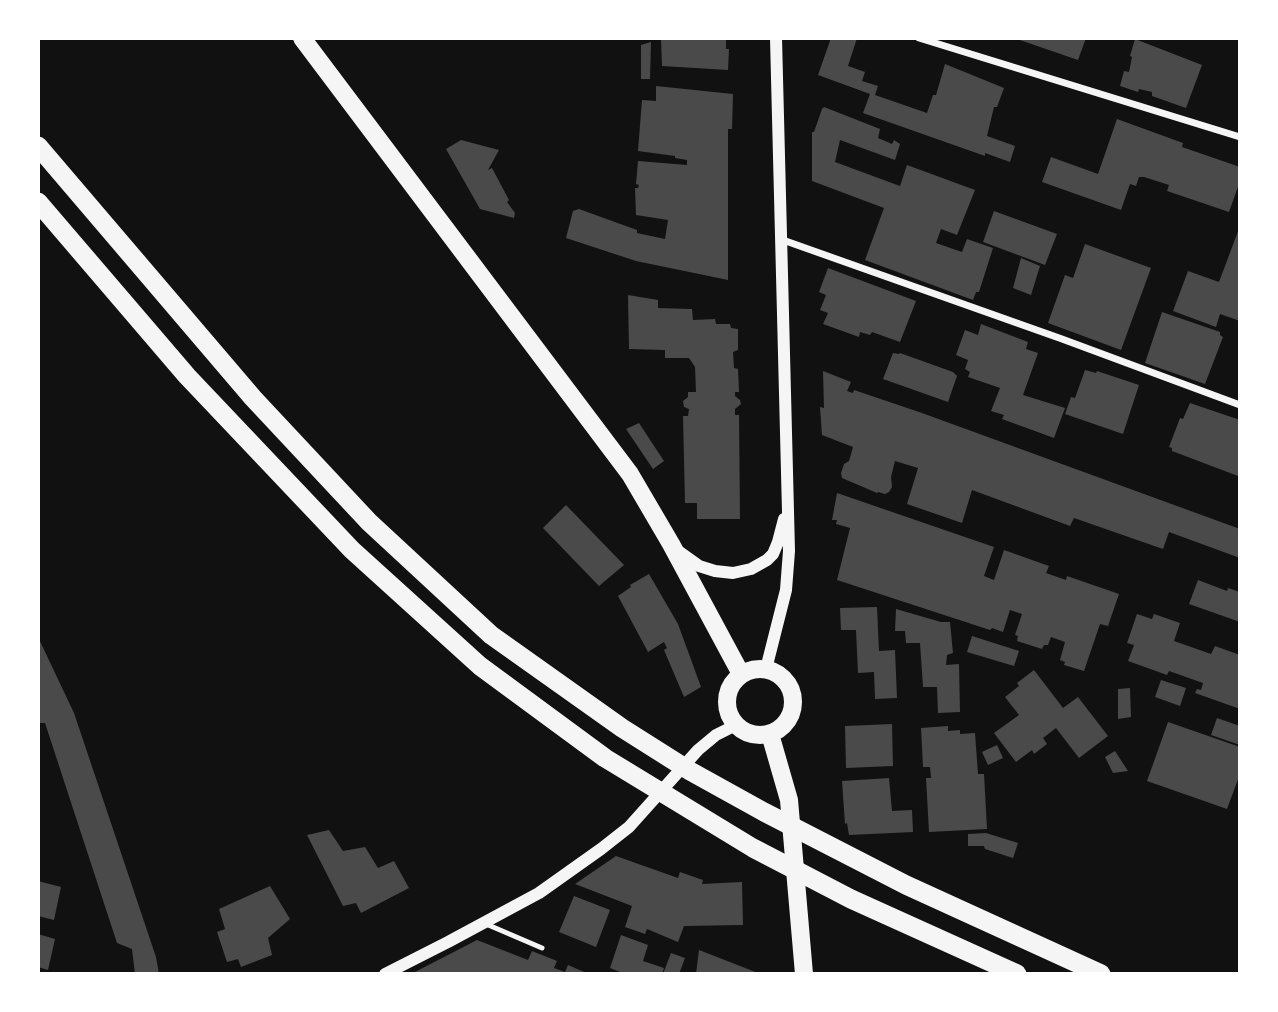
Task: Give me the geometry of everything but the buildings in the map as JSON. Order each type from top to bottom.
[{"type":"highway","points":[[38,146],[253,398],[369,522],[491,635],[622,728],[690,771],[833,849],[1101,974]]},
{"type":"highway","points":[[38,202],[187,376],[352,550],[480,666],[605,758],[753,848],[850,899],[1017,974]]},
{"type":"main road","points":[[302,38],[629,474],[671,544],[741,674]]},
{"type":"main road","points":[[757,668],[766,668],[785,679],[794,699],[788,721],[780,729],[770,734],[752,734],[736,725],[727,708],[727,698],[729,689],[741,674],[757,668]]},
{"type":"main road","points":[[770,734],[789,800],[804,974]]},
{"type":"street","points":[[766,668],[786,590],[789,551],[776,38]]},
{"type":"street","points":[[919,38],[1240,137]]},
{"type":"street","points":[[779,239],[1240,405]]},
{"type":"street","points":[[671,544],[699,566],[715,571],[733,573],[751,569],[773,554],[787,501]]},
{"type":"street","points":[[385,974],[539,893],[601,849],[637,818],[698,750],[716,735],[736,725]]},
{"type":"lane","points":[[484,923],[542,948]]}]
